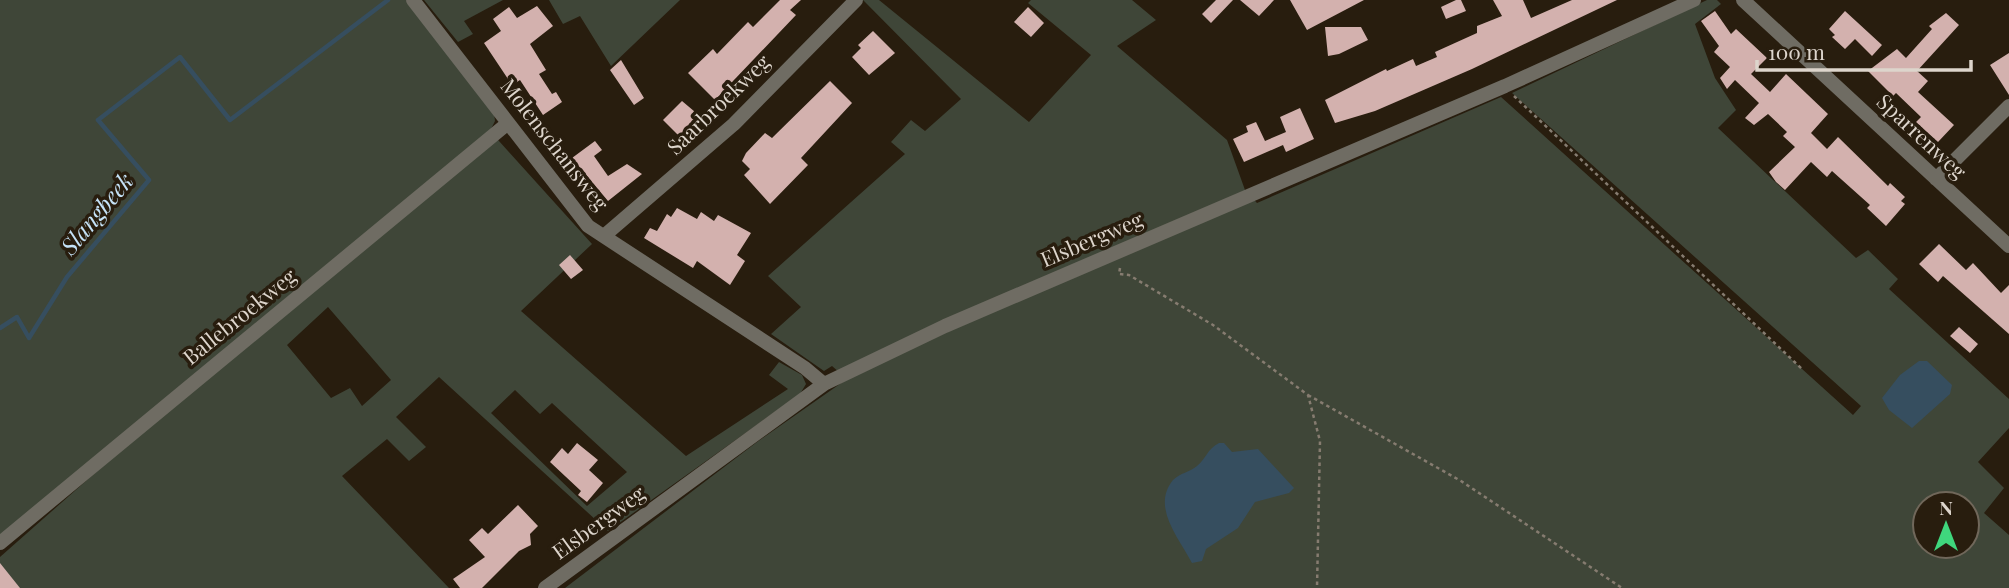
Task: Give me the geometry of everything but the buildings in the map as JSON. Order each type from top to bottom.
[{"type":"street","name":"Molenschansweg","points":[[413,0],[588,226],[605,234],[626,254],[805,368],[824,384]]},
{"type":"street","name":"Saarbroekweg","points":[[605,234],[734,124],[856,0]]},
{"type":"street","name":"Elsbergweg","points":[[545,588],[824,384],[957,320],[1505,86],[1694,0]]},
{"type":"street","name":"Sparrenweg","points":[[1743,0],[2009,246]]},
{"type":"street","points":[[1936,179],[2000,112],[2009,106]]},
{"type":"street","name":"Ballebroekweg","points":[[0,543],[507,124]]},
{"type":"path","points":[[1505,86],[1802,369]]},
{"type":"path","points":[[1120,268],[1119,274],[1129,275],[1213,325],[1308,395],[1461,481],[1622,588]]},
{"type":"path","points":[[1308,395],[1321,440],[1317,588]]},
{"type":"green space","points":[[0,0],[406,0],[494,113],[495,121],[490,131],[592,244],[521,311],[686,456],[788,389],[769,375],[779,362],[802,375],[806,384],[800,394],[608,531],[439,377],[396,417],[426,447],[409,461],[387,439],[342,476],[449,588],[0,588],[0,557],[121,450],[0,536]],"holes":[[[328,307],[391,380],[362,406],[350,388],[331,398],[287,345]],[[515,390],[540,414],[552,403],[627,472],[587,506],[491,413]]]},
{"type":"green space","points":[[424,0],[503,0],[464,21],[473,34],[458,42]]},
{"type":"green space","points":[[549,0],[680,0],[611,66],[580,16],[563,24]]},
{"type":"green space","points":[[863,0],[879,0],[1029,122],[1091,55],[1028,3],[1031,0],[1132,0],[1156,20],[1117,46],[1227,140],[1245,190],[1257,203],[1501,97],[1853,415],[1861,406],[1512,93],[1707,0],[1717,0],[1721,4],[1695,24],[1715,78],[1736,110],[1718,128],[1856,258],[1868,250],[1898,279],[1889,289],[2009,399],[2009,428],[1978,462],[2004,488],[1984,513],[2009,535],[2009,588],[565,588],[757,442],[847,379],[832,366],[824,371],[771,334],[801,307],[768,276],[905,154],[891,142],[911,120],[925,131],[961,99]]},
{"type":"water","points":[[1919,361],[1927,361],[1952,385],[1950,394],[1912,428],[1889,410],[1882,398],[1900,375]]},
{"type":"water","points":[[1219,443],[1224,443],[1232,452],[1258,449],[1294,488],[1289,493],[1255,502],[1238,528],[1206,549],[1202,561],[1192,563],[1169,522],[1165,501],[1167,490],[1173,480],[1197,466]]},
{"type":"waterway","name":"Slangbeek","points":[[0,328],[17,317],[29,338],[67,277],[149,180],[98,120],[180,57],[230,120],[388,0]]}]
